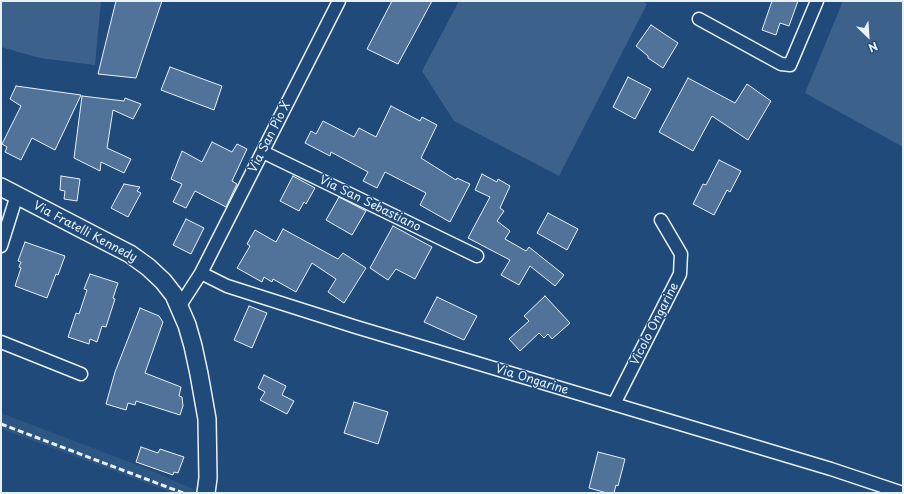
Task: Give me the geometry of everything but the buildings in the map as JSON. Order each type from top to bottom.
[{"type":"street","name":"Via San Pio X","points":[[201,273],[339,1]]},
{"type":"street","points":[[699,19],[781,64],[790,65],[817,1]]},
{"type":"street","name":"Via San Sebastiano","points":[[263,152],[477,256]]},
{"type":"street","name":"Via Fratelli Kennedy","points":[[1,187],[130,254],[148,267],[163,281],[174,295],[187,325],[200,374],[207,419],[208,478],[206,493]]},
{"type":"street","points":[[1,246],[17,195]]},
{"type":"street","name":"Vicolo Ongarine","points":[[614,404],[680,274],[681,254],[661,220]]},
{"type":"street","points":[[179,307],[201,273]]},
{"type":"street","name":"Via Ongarine","points":[[201,273],[227,286],[341,322],[831,469],[903,493]]},
{"type":"street","points":[[1,342],[81,374]]},
{"type":"shaded area","points":[[1,1],[101,1],[95,65],[40,58],[1,47]]},
{"type":"shaded area","points":[[459,1],[643,1],[647,4],[559,176],[454,121],[422,71]]},
{"type":"shaded area","points":[[843,1],[903,1],[903,147],[805,93]]},
{"type":"shaded area","points":[[1,413],[145,468],[195,490],[195,493],[173,493],[1,429]]},
{"type":"railway","points":[[1,424],[183,493]]}]
